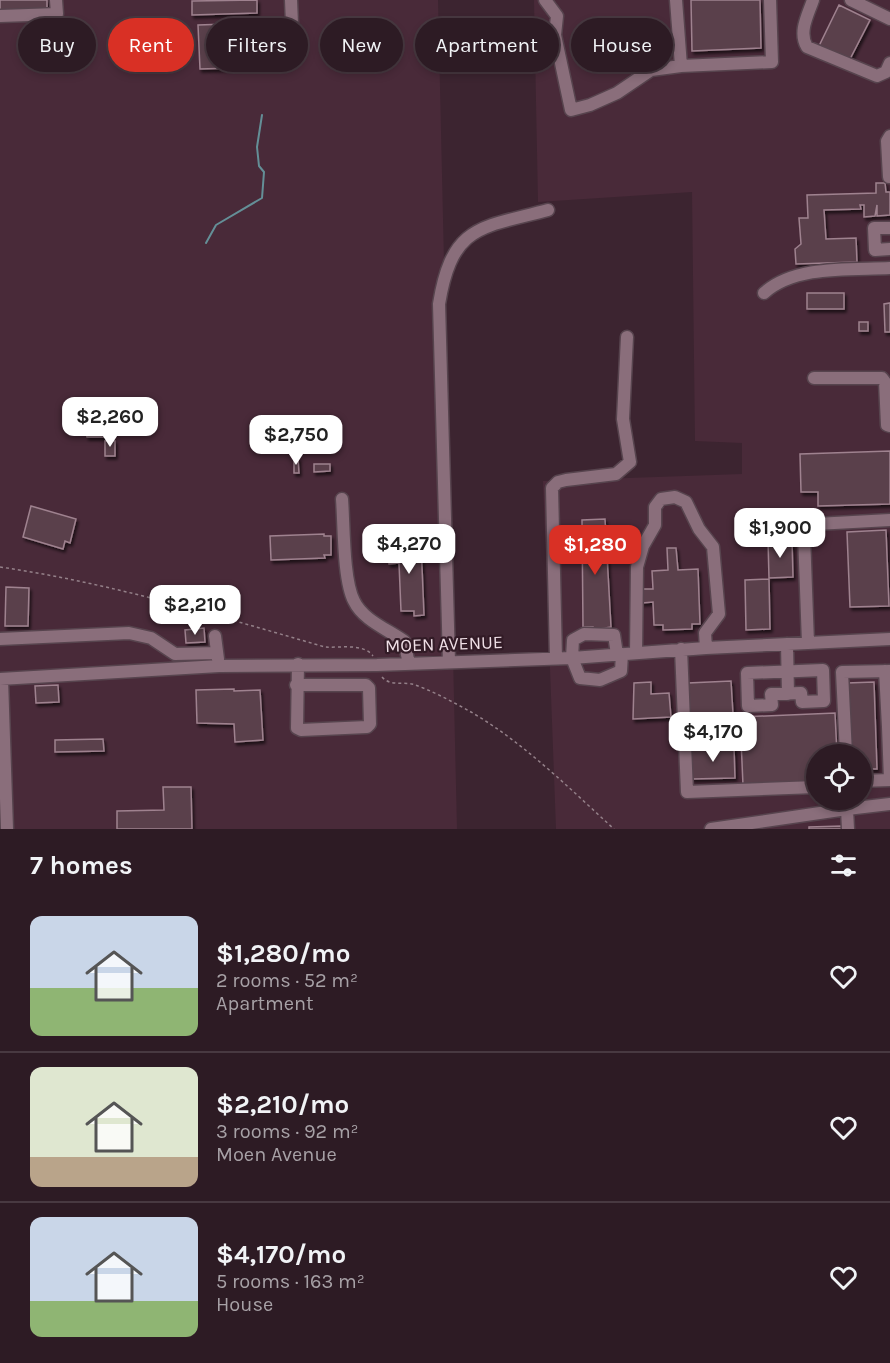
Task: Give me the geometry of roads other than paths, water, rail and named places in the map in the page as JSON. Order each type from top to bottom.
[{"type":"street","points":[[0,16],[57,14],[56,0]]},
{"type":"street","points":[[291,0],[292,18]]},
{"type":"street","points":[[545,0],[557,16],[555,35],[571,110],[590,105],[617,93],[651,70],[681,66],[772,62],[770,0]]},
{"type":"street","points":[[676,0],[681,66]]},
{"type":"street","points":[[813,0],[803,31],[802,39],[807,47],[877,76],[886,72],[890,63]]},
{"type":"street","points":[[851,0],[890,19]]},
{"type":"street","points":[[889,177],[887,141],[890,136]]},
{"type":"street","points":[[449,662],[439,304],[444,274],[453,254],[480,229],[494,222],[548,210]]},
{"type":"street","points":[[890,228],[874,228],[875,250],[890,249]]},
{"type":"street","points":[[764,293],[776,282],[804,274],[890,268]]},
{"type":"street","points":[[556,658],[552,488],[558,482],[566,480],[616,474],[630,462],[623,419],[627,337]]},
{"type":"street","points":[[814,378],[882,378],[885,382],[887,424],[890,426]]},
{"type":"street","points":[[636,653],[637,567],[643,546],[655,525],[655,507],[661,499],[675,497],[686,502],[699,529],[713,547],[719,614],[705,633],[706,648]]},
{"type":"street","points":[[342,499],[346,560],[354,601],[373,621],[404,641],[408,664]]},
{"type":"street","points":[[808,643],[804,535],[809,527],[816,524],[890,520]]},
{"type":"street","points":[[0,639],[129,633],[151,638],[175,654],[217,653]]},
{"type":"street","points":[[584,634],[614,635],[620,654],[621,671],[600,680],[580,678],[574,669],[572,658],[573,640],[584,634]]},
{"type":"street","points":[[215,636],[219,666]]},
{"type":"street","name":"MOEN AVENUE","points":[[1,679],[219,666],[408,664],[572,658],[681,649],[890,639]]},
{"type":"street","points":[[786,644],[788,694]]},
{"type":"street","points":[[681,649],[687,792],[806,788]]},
{"type":"street","points":[[296,685],[366,685],[369,688],[370,724],[367,727],[301,730],[297,728],[296,685],[298,664]]},
{"type":"street","points":[[823,670],[824,701],[802,702],[801,693],[771,694],[772,705],[748,706],[747,673],[788,671],[823,670]]},
{"type":"street","points":[[846,744],[842,672],[887,671],[890,780],[872,781]]},
{"type":"street","points":[[1,679],[7,829]]},
{"type":"street","points":[[872,804],[890,804]]},
{"type":"street","points":[[711,829],[815,810]]},
{"type":"street","points":[[848,810],[848,829]]},
{"type":"waterway","points":[[206,243],[216,225],[262,198],[264,172],[259,166],[257,147],[262,115]]}]
